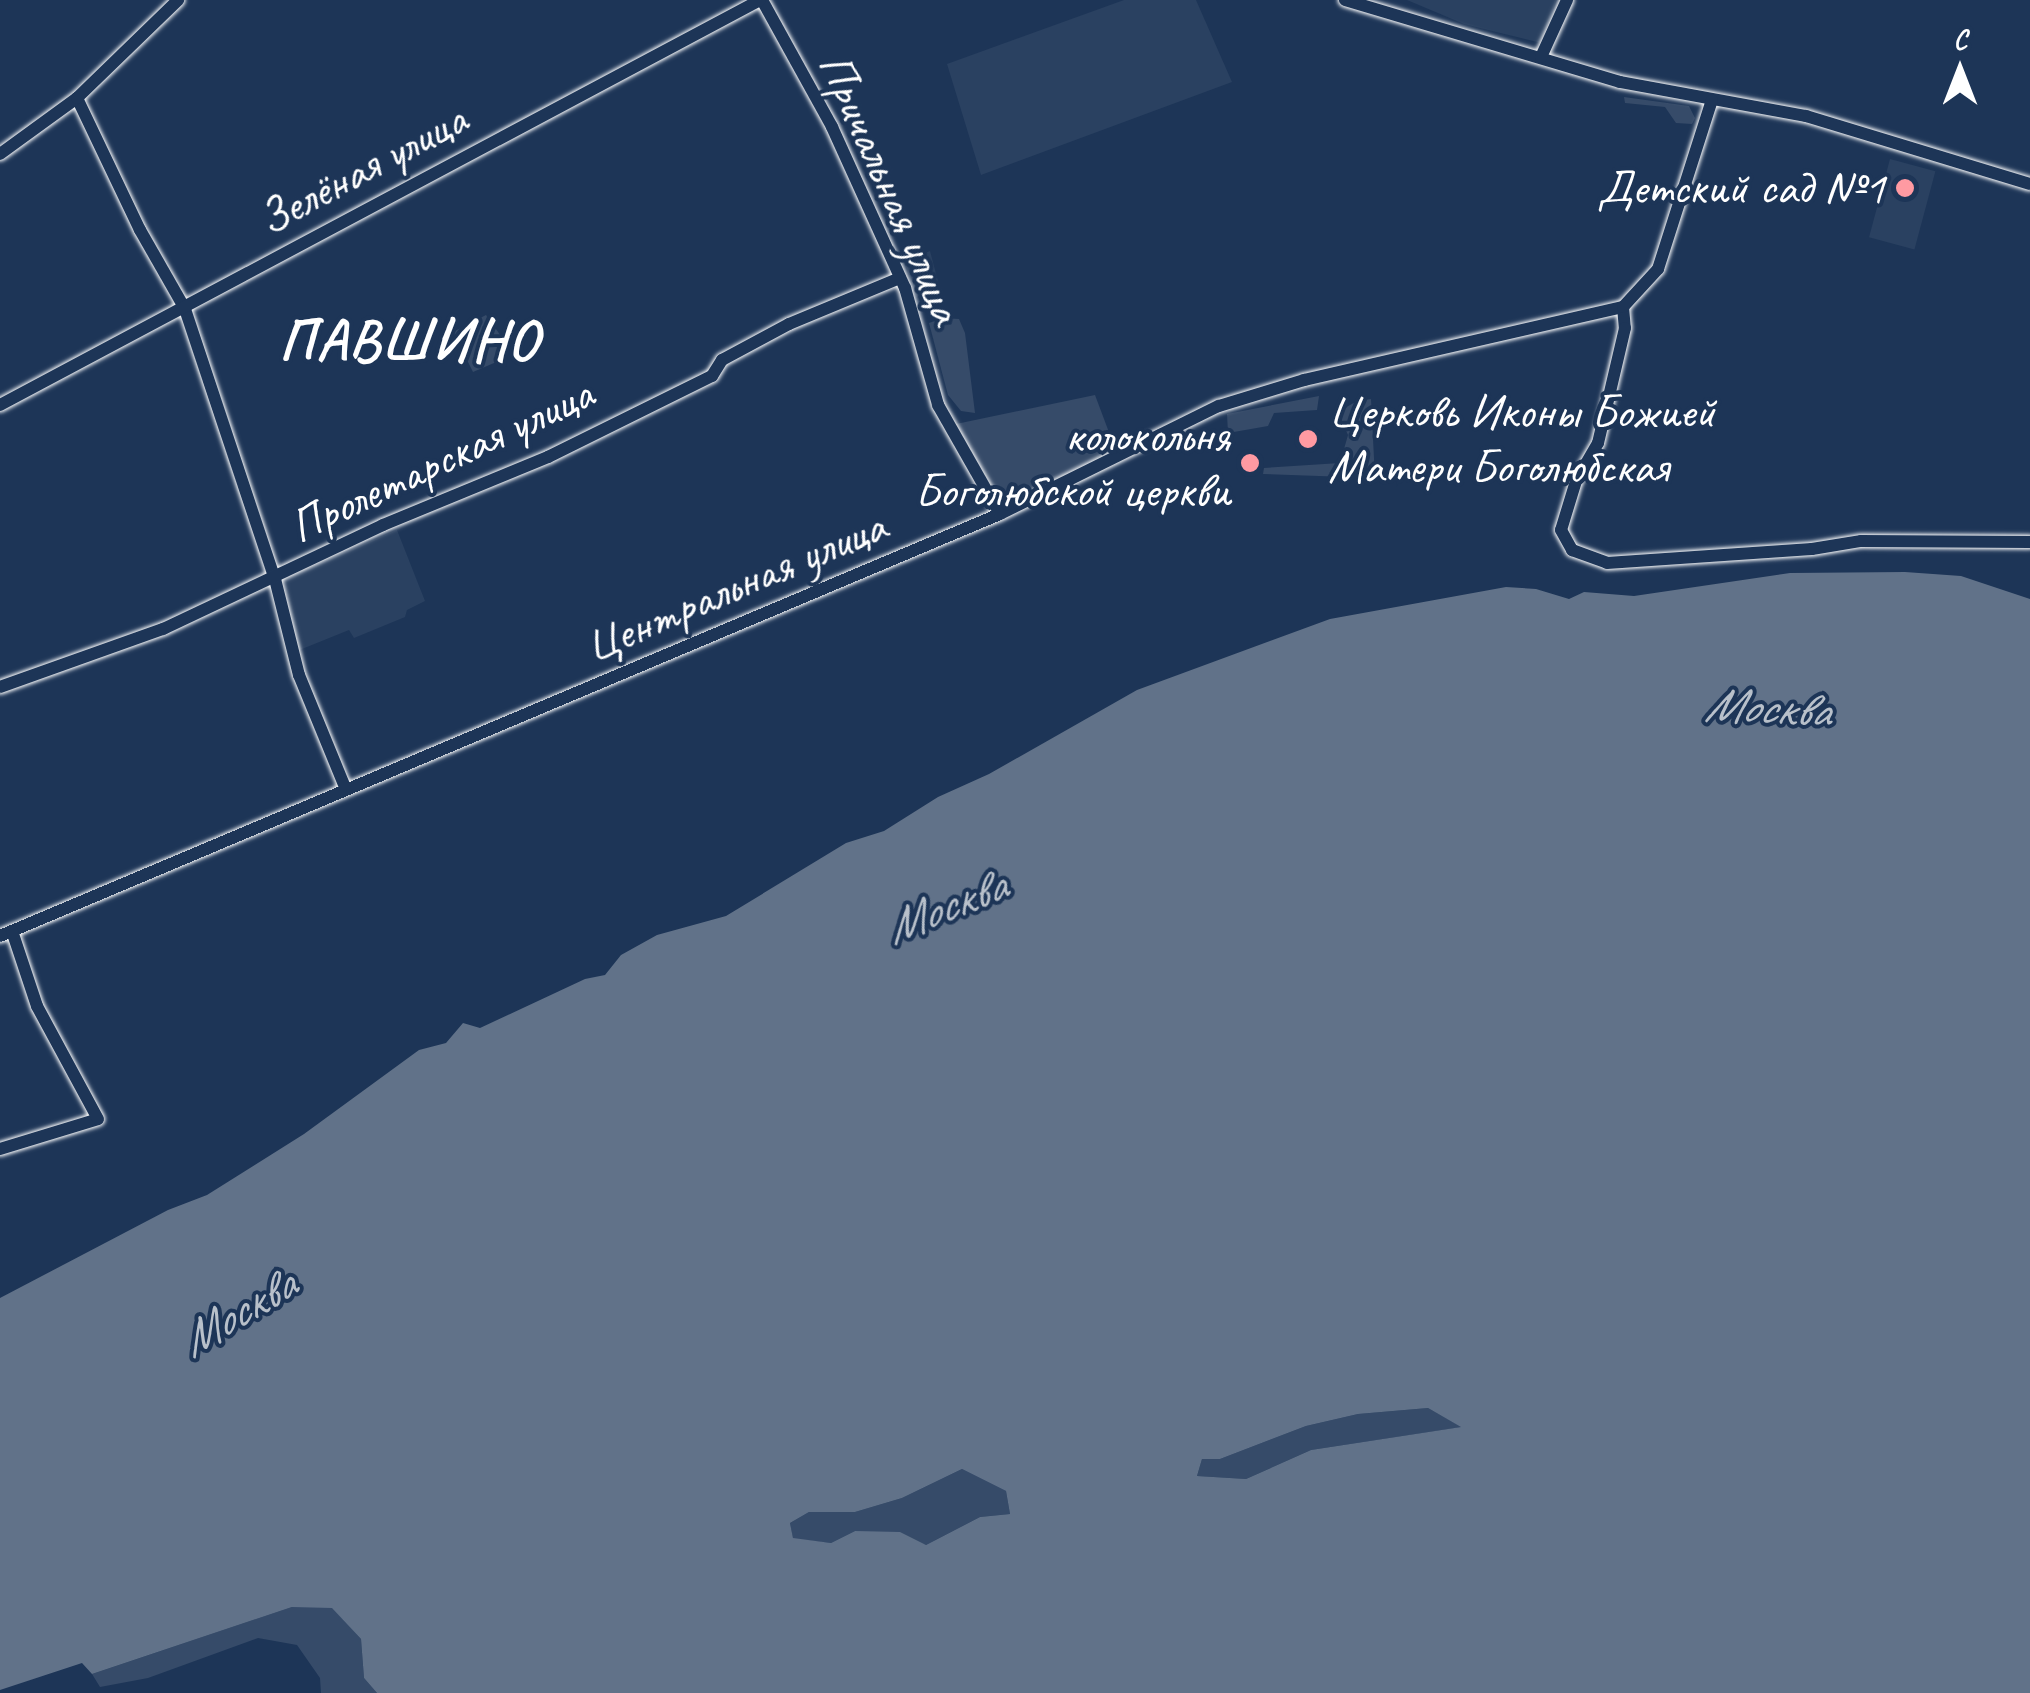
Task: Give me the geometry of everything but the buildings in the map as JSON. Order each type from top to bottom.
[{"type":"street","points":[[0,154],[77,98],[178,0]]},
{"type":"street","name":"Причальная улица","points":[[761,0],[832,127],[900,278],[938,405],[1000,514]]},
{"type":"street","name":"Зелёная улица","points":[[0,406],[761,0]]},
{"type":"street","points":[[1345,0],[1620,82],[1806,116],[2030,184]]},
{"type":"street","points":[[1541,57],[1567,0]]},
{"type":"street","points":[[77,98],[140,230],[185,309],[274,580],[299,675],[345,788]]},
{"type":"street","points":[[1712,100],[1658,269],[1623,307],[1624,328],[1598,443],[1576,481],[1561,530],[1572,550],[1607,563],[1812,549],[1860,541],[2030,542]]},
{"type":"street","name":"Пролетарская улица","points":[[0,686],[162,629],[274,580],[384,525],[548,457],[712,376],[722,360],[788,324],[900,278]]},
{"type":"street","name":"Центральная улица","points":[[6,933],[1000,514],[1242,397],[1623,307]]},
{"type":"street","points":[[0,1150],[98,1120],[37,1006],[6,933]]},
{"type":"shaded area","points":[[1124,0],[1196,0],[1232,82],[981,175],[947,64]]},
{"type":"shaded area","points":[[1407,0],[1556,0],[1541,43],[1464,24]]},
{"type":"shaded area","points":[[1624,97],[1689,106],[1695,118],[1692,124],[1676,123],[1665,107],[1625,103]]},
{"type":"shaded area","name":"Детский сад №1","points":[[1890,159],[1935,171],[1914,249],[1869,237]]},
{"type":"shaded area","points":[[930,251],[940,289],[916,297],[905,262]]},
{"type":"shaded area","points":[[486,315],[508,346],[501,360],[473,372],[453,332]]},
{"type":"shaded area","points":[[943,318],[959,319],[965,333],[975,413],[961,411],[948,395],[929,323]]},
{"type":"shaded area","points":[[1095,395],[1116,451],[1010,502],[994,490],[956,424]]},
{"type":"shaded area","points":[[1319,396],[1317,410],[1274,413],[1268,426],[1228,433],[1227,414]]},
{"type":"shaded area","points":[[1371,399],[1375,478],[1263,474],[1264,468],[1340,463],[1348,435],[1338,412],[1357,401]]},
{"type":"shaded area","points":[[397,530],[425,601],[407,610],[405,617],[354,638],[349,630],[297,651],[283,579]]},
{"type":"shaded area","points":[[1428,1408],[1462,1427],[1311,1450],[1246,1479],[1197,1476],[1202,1459],[1220,1459],[1306,1426],[1358,1414]]},
{"type":"shaded area","points":[[962,1469],[1006,1491],[1010,1514],[980,1517],[926,1545],[855,1531],[831,1543],[793,1539],[790,1523],[809,1512],[855,1512],[902,1498]]},
{"type":"shaded area","points":[[292,1607],[332,1607],[361,1639],[364,1678],[377,1693],[321,1693],[320,1678],[297,1645],[258,1638],[148,1678],[100,1687],[92,1674]]},
{"type":"water","name":"Москва","points":[[1905,572],[1961,576],[2030,599],[2030,1693],[377,1693],[364,1678],[361,1639],[332,1608],[292,1607],[92,1674],[82,1663],[0,1690],[0,1298],[168,1210],[207,1195],[304,1134],[419,1050],[446,1043],[463,1023],[480,1028],[585,979],[605,975],[621,955],[657,935],[726,916],[846,843],[884,831],[938,797],[989,774],[1137,690],[1330,619],[1506,587],[1536,589],[1569,599],[1584,592],[1634,596],[1790,573]],"holes":[[[1428,1408],[1461,1427],[1311,1450],[1246,1479],[1197,1476],[1202,1459],[1220,1459],[1306,1426],[1358,1414]],[[962,1469],[1006,1491],[1010,1514],[980,1517],[926,1545],[900,1532],[855,1531],[831,1543],[793,1538],[790,1523],[809,1512],[855,1512],[902,1498]]]},
{"type":"place","name":"Детский сад №1","points":[[1905,188]]},
{"type":"place","name":"Церковь Иконы Божией Матери Боголюбская","points":[[1308,439]]},
{"type":"place","name":"колокольня Боголюбской церкви","points":[[1250,463]]},
{"type":"district","name":"ПАВШИНО","points":[[409,340]]}]
